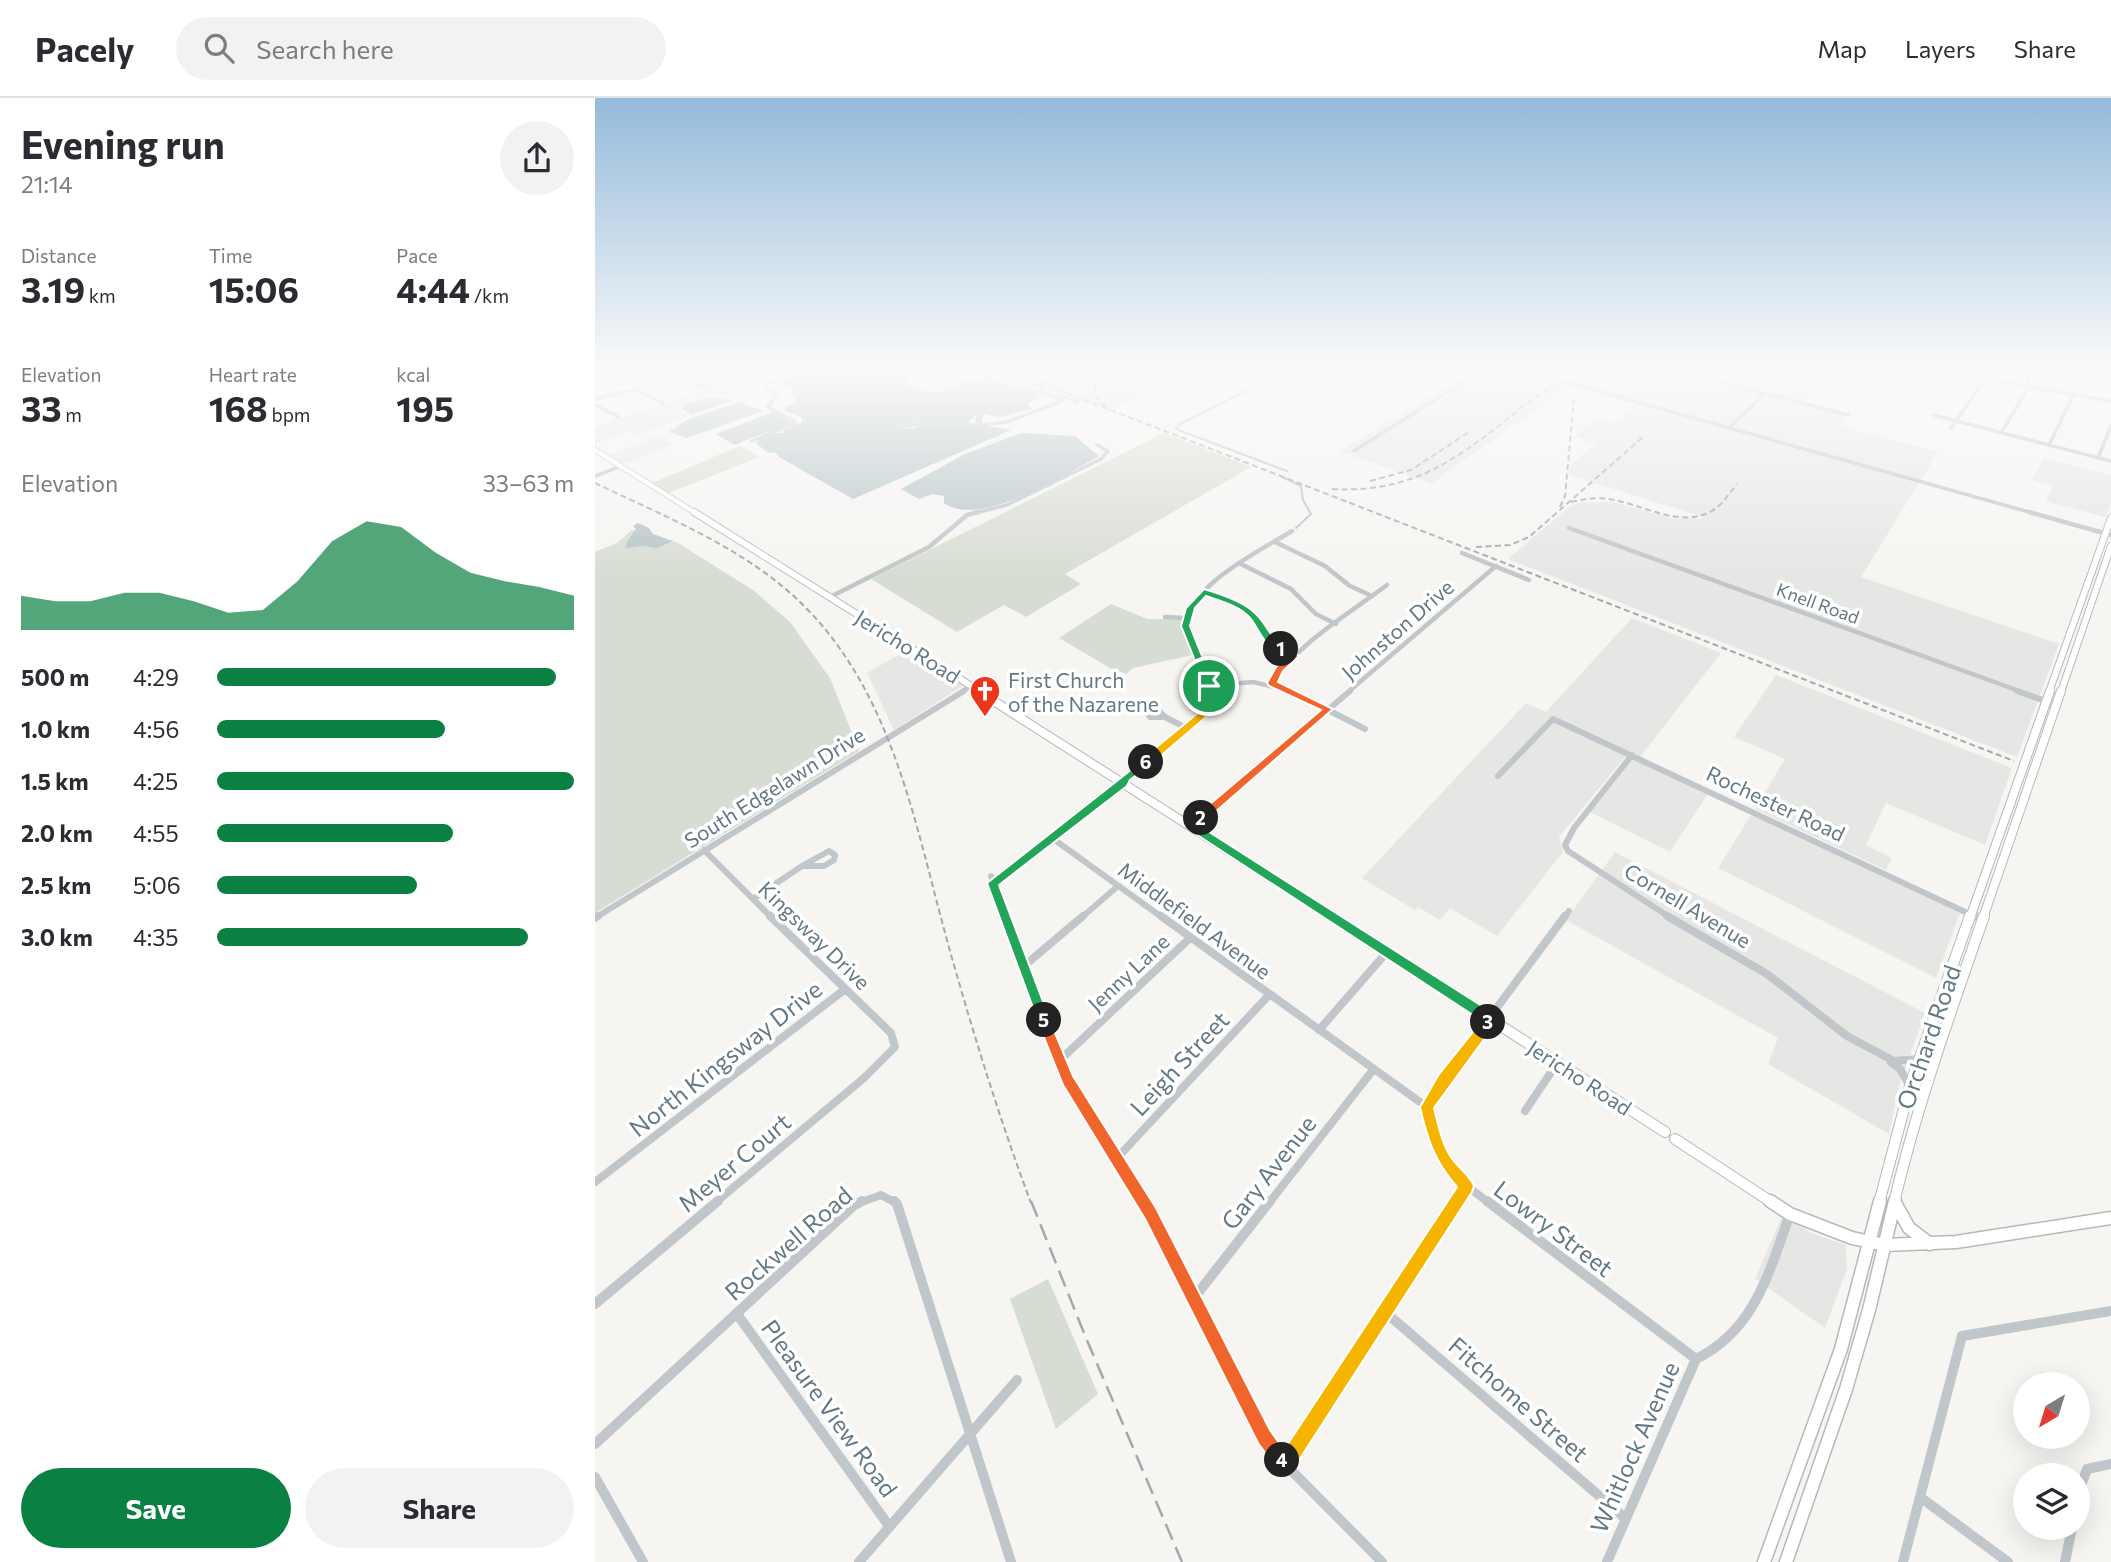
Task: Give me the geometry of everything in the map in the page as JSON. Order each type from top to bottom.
[{"type":"main road","name":"Jericho Road","points":[[595,450],[1192,826],[1665,1132]]},
{"type":"main road","name":"Orchard Road","points":[[1765,1562],[1841,1349],[1910,1086],[2108,534],[2111,518]]},
{"type":"main road","name":"Orchard Road","points":[[1786,1562],[1846,1389],[1885,1245],[1907,1149],[1933,1063],[2111,546]]},
{"type":"main road","name":"Jericho Road","points":[[1675,1139],[1790,1214],[1825,1229],[1885,1245],[1980,1239],[2111,1219]]},
{"type":"main road","points":[[1895,1203],[1909,1228],[1930,1244]]},
{"type":"street","points":[[1354,451],[1371,440]]},
{"type":"street","points":[[1773,440],[2108,534]]},
{"type":"street","points":[[2030,440],[2111,461]]},
{"type":"street","points":[[2049,445],[2051,440]]},
{"type":"street","points":[[2098,458],[2105,440]]},
{"type":"street","points":[[830,597],[929,547],[967,515],[1007,505],[1101,459],[1108,451],[1097,445]]},
{"type":"street","points":[[595,476],[621,466]]},
{"type":"street","name":"Knell Road","points":[[1569,528],[2057,705]]},
{"type":"street","points":[[1292,531],[1241,564],[1193,603],[1186,618],[1187,635],[1209,686],[1204,710],[1188,729],[1052,838],[992,880],[1068,1080],[1150,1213],[1264,1436],[1285,1464],[1381,1561]]},
{"type":"street","points":[[1275,542],[1325,566],[1350,586],[1372,596]]},
{"type":"street","points":[[1462,553],[1529,580]]},
{"type":"street","points":[[1241,564],[1291,589],[1316,614],[1336,624]]},
{"type":"street","name":"Johnston Drive","points":[[1192,826],[1496,566]]},
{"type":"street","points":[[1272,683],[1280,670],[1295,656],[1387,585]]},
{"type":"street","points":[[1204,592],[1243,607],[1254,616],[1267,639],[1295,656]]},
{"type":"street","points":[[1165,617],[1186,618]]},
{"type":"street","points":[[1209,686],[1242,681],[1272,683],[1365,729]]},
{"type":"street","name":"South Edgelawn Drive","points":[[595,918],[971,686]]},
{"type":"street","points":[[1165,717],[1188,729]]},
{"type":"street","name":"Rochester Road","points":[[1498,776],[1553,719],[1983,919]]},
{"type":"street","name":"Cornell Avenue","points":[[1632,755],[1574,828],[1565,845],[1568,851],[1649,902],[1657,910],[1758,968],[1822,1020],[1887,1058],[1900,1069],[1910,1086]]},
{"type":"street","name":"Middlefield Avenue","points":[[1052,838],[1319,1030]]},
{"type":"street","name":"Kingsway Drive","points":[[704,850],[844,990],[891,1033],[895,1038],[895,1047]]},
{"type":"street","points":[[753,899],[802,866]]},
{"type":"street","points":[[1024,966],[1118,886]]},
{"type":"street","points":[[1387,952],[1319,1030],[1427,1107],[1444,1079],[1569,911]]},
{"type":"street","name":"Jenny Lane","points":[[1060,1060],[1190,938]]},
{"type":"street","name":"North Kingsway Drive","points":[[595,1182],[844,990]]},
{"type":"street","name":"Leigh Street","points":[[1117,1158],[1269,995]]},
{"type":"street","name":"Meyer Court","points":[[595,1304],[865,1079],[895,1047]]},
{"type":"street","name":"Cornell Avenue","points":[[1887,1058],[1901,1062],[1920,1059]]},
{"type":"street","points":[[1525,1111],[1558,1062]]},
{"type":"street","name":"Gary Avenue","points":[[1194,1298],[1373,1070]]},
{"type":"street","name":"Lowry Street","points":[[1427,1107],[1435,1142],[1447,1164],[1466,1186],[1696,1359]]},
{"type":"street","name":"Jericho Road","points":[[1665,1132],[1675,1139]]},
{"type":"street","points":[[1285,1464],[1466,1186]]},
{"type":"street","name":"Rockwell Road","points":[[595,1444],[853,1206],[874,1195],[892,1197],[897,1204],[970,1434]]},
{"type":"street","name":"Whitlock Avenue","points":[[1607,1562],[1696,1359],[1711,1354],[1726,1343],[1744,1321],[1790,1214]]},
{"type":"street","points":[[1903,1562],[1962,1336],[2111,1311]]},
{"type":"street","name":"Fitchome Street","points":[[1385,1312],[1625,1518]]},
{"type":"street","name":"Pleasure View Road","points":[[737,1314],[890,1526]]},
{"type":"street","points":[[859,1562],[1017,1380]]},
{"type":"street","points":[[970,1434],[1011,1562]]},
{"type":"street","points":[[2090,1468],[2111,1464]]},
{"type":"street","points":[[595,1477],[643,1562]]},
{"type":"street","points":[[1920,1497],[2008,1562]]},
{"type":"street","points":[[2065,1562],[2069,1540]]},
{"type":"shaded area","points":[[648,440],[667,440],[674,445],[622,464],[608,455]]},
{"type":"shaded area","points":[[726,440],[746,440],[734,445]]},
{"type":"shaded area","points":[[759,440],[987,440],[853,499],[776,453],[767,452],[756,443]]},
{"type":"shaded area","points":[[1001,440],[1080,440],[1099,456],[1023,496],[979,509],[960,509],[944,503],[944,496],[933,494],[919,499],[901,489],[965,454]]},
{"type":"shaded area","points":[[1149,440],[1183,440],[1251,467],[1065,574],[1081,584],[1026,617],[1004,605],[957,632],[871,579]]},
{"type":"shaded area","points":[[1357,440],[1493,440],[1431,484],[1340,451]]},
{"type":"shaded area","points":[[1586,440],[1894,440],[1938,452],[1861,577],[2059,644],[2017,757],[1508,559],[1570,506],[1582,502],[1613,502],[1675,519],[1706,518],[1569,475],[1570,465],[1596,444]]},
{"type":"shaded area","points":[[740,446],[760,457],[668,493],[652,483]]},
{"type":"shaded area","points":[[2043,458],[2111,475],[2111,503],[2105,517],[2046,501],[2053,486],[2032,480]]},
{"type":"shaded area","points":[[638,523],[649,528],[653,534],[673,541],[657,548],[625,548],[636,529],[633,526]]},
{"type":"shaded area","points":[[632,530],[678,543],[753,590],[790,622],[830,678],[859,751],[595,913],[595,552],[617,543]]},
{"type":"shaded area","points":[[1111,604],[1147,619],[1182,619],[1193,655],[1133,668],[1126,674],[1110,668],[1059,638]]},
{"type":"shaded area","points":[[1632,618],[1721,653],[1640,757],[1629,752],[1559,837],[1563,852],[1497,936],[1450,908],[1440,920],[1418,907],[1415,910],[1362,878],[1526,703],[1546,712]]},
{"type":"shaded area","points":[[909,649],[964,685],[894,730],[867,673]]},
{"type":"shaded area","points":[[1776,675],[2012,768],[1985,845],[1886,803],[1866,845],[1892,858],[1886,870],[1755,809],[1785,759],[1734,737]]},
{"type":"shaded area","points":[[1633,757],[1709,792],[1670,852],[1590,812]]},
{"type":"shaded area","points":[[1751,815],[1960,913],[1936,978],[1718,868]]},
{"type":"shaded area","points":[[1615,852],[1925,1013],[1900,1083],[1889,1134],[1768,1064],[1778,1038],[1566,920]]},
{"type":"shaded area","points":[[1782,1216],[1811,1233],[1846,1245],[1847,1269],[1825,1328],[1755,1279]]},
{"type":"shaded area","points":[[1048,1279],[1098,1394],[1056,1429],[1010,1299]]},
{"type":"waterway","points":[[1206,440],[1287,471]]},
{"type":"waterway","points":[[1282,477],[1301,486],[1303,500],[1311,514],[1296,528]]},
{"type":"railway","points":[[1189,440],[2014,761]]},
{"type":"railway","points":[[1370,481],[1411,470],[1456,440]]},
{"type":"railway","points":[[1332,489],[1362,489],[1389,485],[1414,477],[1438,467],[1480,440]]},
{"type":"railway","points":[[1560,507],[1565,496],[1570,440]]},
{"type":"railway","points":[[1476,547],[1510,545],[1529,537],[1639,440]]},
{"type":"railway","points":[[595,483],[707,537],[760,569],[807,609],[837,645],[862,684],[883,726],[914,815],[978,1046],[1031,1203]]},
{"type":"railway","points":[[1571,502],[1604,498],[1673,516],[1698,516],[1718,506],[1737,484]]},
{"type":"railway","points":[[1031,1201],[1086,1338],[1182,1562]]},
{"type":"place","name":"First Church of the Nazarene","points":[[985,718]]},
{"type":"route","points":[[1204,592],[1243,607],[1254,616],[1267,639],[1295,656],[1280,670],[1272,683],[1328,709],[1192,826],[1491,1019],[1444,1079],[1427,1107],[1435,1142],[1458,1180],[1466,1186],[1285,1464],[1264,1436],[1150,1213],[1068,1080],[1050,1039],[993,883],[1188,729],[1202,716],[1207,706],[1209,686],[1185,626],[1190,608],[1204,592]]}]
